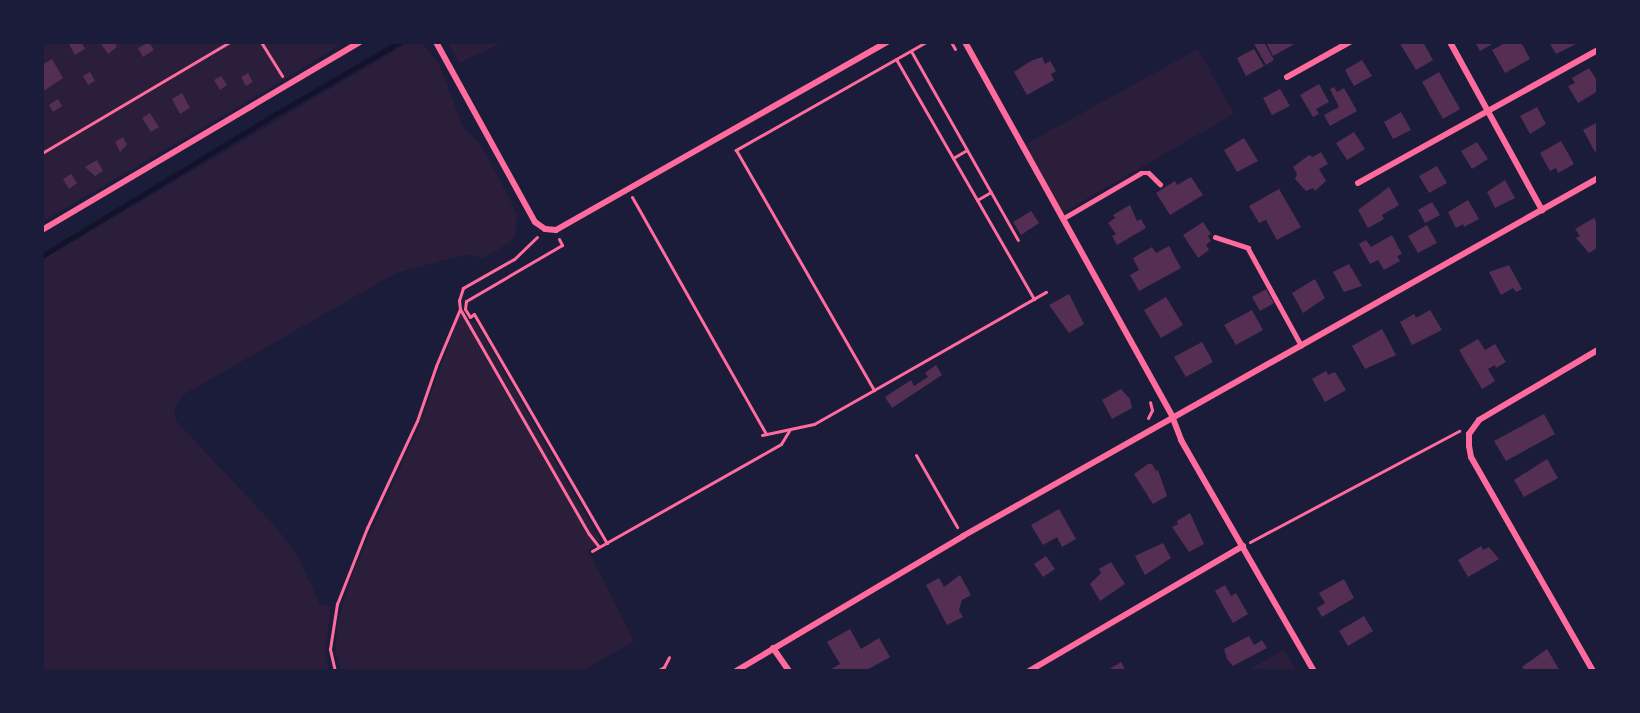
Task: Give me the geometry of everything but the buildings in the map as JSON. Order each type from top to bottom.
[{"type":"street","points":[[42,230],[360,42]]},
{"type":"street","points":[[436,42],[535,222],[541,228],[555,230],[887,42]]},
{"type":"street","points":[[965,42],[1172,416],[1180,440],[1314,671]]},
{"type":"street","points":[[1287,77],[1350,42]]},
{"type":"street","points":[[1450,42],[1542,210]]},
{"type":"street","points":[[1358,183],[1598,50]]},
{"type":"street","points":[[736,671],[963,536],[1172,416],[1598,178]]},
{"type":"street","points":[[1593,671],[1471,457],[1469,434],[1479,420],[1598,350]]},
{"type":"street","points":[[1029,671],[1243,546]]},
{"type":"street","points":[[773,648],[789,671]]},
{"type":"lane","points":[[1064,218],[1141,173],[1149,173],[1160,184]]},
{"type":"lane","points":[[1215,237],[1248,248],[1301,345]]},
{"type":"path","points":[[42,153],[230,42]]},
{"type":"path","points":[[261,42],[284,80]]},
{"type":"path","points":[[874,390],[736,150],[926,42]]},
{"type":"path","points":[[911,51],[1018,240]]},
{"type":"path","points":[[896,59],[1034,299]]},
{"type":"path","points":[[953,158],[967,150]]},
{"type":"path","points":[[628,190],[764,435],[814,424],[1046,292]]},
{"type":"path","points":[[977,200],[991,192]]},
{"type":"path","points":[[541,228],[535,239],[514,259],[464,288],[459,300],[589,534],[600,547]]},
{"type":"path","points":[[335,671],[330,649],[337,604],[367,528],[417,421],[436,366],[466,301],[562,246],[555,230]]},
{"type":"path","points":[[463,309],[470,317],[474,314],[607,543]]},
{"type":"path","points":[[1243,546],[1479,420]]},
{"type":"path","points":[[592,551],[781,444],[790,429]]},
{"type":"path","points":[[916,455],[963,536]]},
{"type":"path","points":[[657,671],[664,667],[669,657]]},
{"type":"shaded area","points":[[42,42],[344,42],[284,80],[42,222]]},
{"type":"shaded area","points":[[409,42],[421,42],[439,64],[464,129],[479,142],[509,197],[517,216],[515,235],[509,243],[483,258],[468,254],[396,273],[183,395],[174,409],[176,421],[276,527],[298,557],[320,604],[331,607],[325,653],[329,671],[42,671],[42,260]]},
{"type":"shaded area","points":[[448,42],[504,42],[459,63]]},
{"type":"shaded area","points":[[1198,49],[1234,114],[1062,213],[1022,146]]},
{"type":"shaded area","points":[[460,313],[466,314],[470,323],[475,321],[601,541],[588,550],[634,641],[582,671],[341,671],[336,652],[337,623],[353,572],[418,429]]},
{"type":"shaded area","points":[[1284,649],[1296,671],[1247,671]]},
{"type":"waterway","points":[[42,256],[274,115],[400,42]]}]
